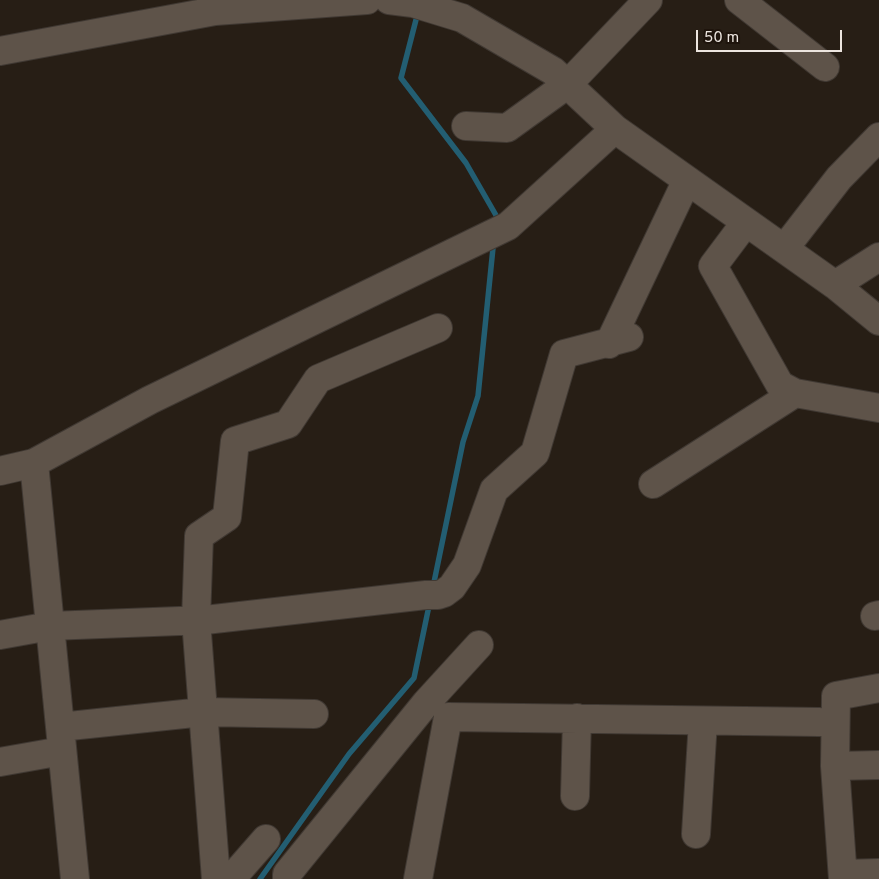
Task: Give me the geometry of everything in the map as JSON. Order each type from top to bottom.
[{"type":"street","points":[[0,51],[215,11],[366,0]]},
{"type":"street","points":[[739,0],[825,67]]},
{"type":"street","points":[[411,3],[462,18],[553,71],[615,129],[835,284],[879,321]]},
{"type":"street","points":[[466,126],[507,128],[568,84],[638,3]]},
{"type":"street","points":[[0,471],[34,463],[150,400],[508,226],[615,129]]},
{"type":"street","points":[[784,249],[839,178],[879,137]]},
{"type":"street","points":[[0,635],[50,626],[196,620],[432,595],[452,587],[467,565],[494,490],[535,453],[564,354],[619,340],[687,180]]},
{"type":"street","points":[[746,222],[713,266],[780,385],[795,393],[879,408]]},
{"type":"street","points":[[835,284],[879,258]]},
{"type":"street","points":[[216,879],[196,620],[199,536],[227,517],[235,441],[288,424],[318,379],[438,328]]},
{"type":"street","points":[[653,484],[795,393]]},
{"type":"street","points":[[34,463],[75,879]]},
{"type":"street","points":[[286,879],[288,874],[426,703],[479,645]]},
{"type":"street","points":[[879,688],[836,696],[835,766],[843,876],[879,873]]},
{"type":"street","points":[[0,762],[61,739],[203,712],[314,714]]},
{"type":"street","points":[[418,879],[448,717],[819,722]]},
{"type":"street","points":[[575,796],[577,718]]},
{"type":"street","points":[[696,834],[703,721]]},
{"type":"street","points":[[835,766],[879,765]]},
{"type":"street","points":[[230,879],[266,839]]},
{"type":"waterway","points":[[418,12],[401,78],[466,163],[497,217]]},
{"type":"waterway","points":[[433,587],[463,442],[478,396],[493,248]]},
{"type":"waterway","points":[[260,879],[349,754],[414,678],[430,601]]}]
